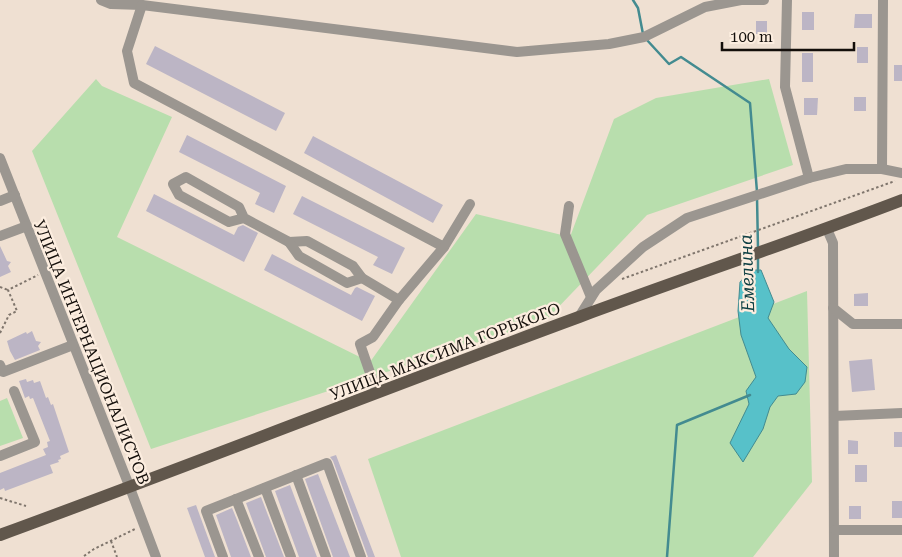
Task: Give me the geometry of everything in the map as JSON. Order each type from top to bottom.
[{"type":"main road","name":"УЛИЦА МАКСИМА ГОРЬКОГО","points":[[0,535],[130,488],[579,317],[828,229],[902,200]]},
{"type":"street","points":[[101,0],[111,4],[142,6],[517,52],[609,44],[644,37],[704,4],[741,0],[764,0]]},
{"type":"street","points":[[787,0],[785,87],[809,178]]},
{"type":"street","points":[[882,169],[884,0]]},
{"type":"street","points":[[142,6],[127,51],[134,82],[444,246]]},
{"type":"street","name":"УЛИЦА ИНТЕРНАЦИОНАЛИСТОВ","points":[[0,158],[156,557]]},
{"type":"street","points":[[579,317],[596,290],[643,247],[687,218],[809,178],[846,169],[882,169],[902,173]]},
{"type":"street","points":[[244,218],[229,222],[180,195],[173,184],[186,177],[239,207],[244,218],[289,242],[299,256],[347,283],[362,278]]},
{"type":"street","points":[[0,201],[14,195]]},
{"type":"street","points":[[378,393],[360,344],[374,337],[400,300],[444,246],[470,204]]},
{"type":"street","points":[[569,206],[565,234],[591,297]]},
{"type":"street","points":[[0,236],[26,226]]},
{"type":"street","points":[[828,229],[833,243],[834,557]]},
{"type":"street","points":[[289,242],[307,241],[354,266],[362,278],[400,300]]},
{"type":"street","points":[[833,308],[853,324],[902,324]]},
{"type":"street","points":[[0,365],[3,372],[73,345]]},
{"type":"street","points":[[0,456],[35,442],[14,391]]},
{"type":"street","points":[[834,416],[902,413]]},
{"type":"street","points":[[223,557],[206,511],[327,463],[361,557]]},
{"type":"street","points":[[296,475],[326,557]]},
{"type":"street","points":[[265,488],[291,557]]},
{"type":"street","points":[[236,499],[258,557]]},
{"type":"street","points":[[835,530],[902,530]]},
{"type":"path","points":[[615,282],[902,179]]},
{"type":"path","points":[[8,290],[45,273]]},
{"type":"path","points":[[0,287],[8,290],[17,310],[9,315],[0,333]]},
{"type":"path","points":[[0,498],[26,506]]},
{"type":"path","points":[[84,556],[94,549],[144,526]]},
{"type":"path","points":[[111,541],[116,557]]},
{"type":"green space","points":[[96,79],[102,86],[172,117],[117,237],[370,362],[476,214],[570,237],[614,119],[656,98],[769,79],[793,165],[647,215],[546,320],[151,449],[32,151]]},
{"type":"green space","points":[[807,291],[812,482],[753,557],[401,557],[368,459]]},
{"type":"green space","points":[[7,398],[23,438],[0,446],[0,401]]},
{"type":"water","points":[[751,270],[761,270],[774,302],[768,318],[789,349],[807,367],[805,382],[796,394],[778,396],[770,407],[763,429],[743,462],[730,443],[749,404],[746,391],[756,377],[741,335],[738,311],[740,282]]},
{"type":"building","points":[[802,12],[814,12],[814,30],[802,30]]},
{"type":"building","points":[[855,14],[872,14],[872,28],[854,28]]},
{"type":"building","points":[[756,21],[767,21],[767,34],[756,34]]},
{"type":"building","points":[[155,46],[285,113],[276,131],[146,64]]},
{"type":"building","points":[[857,47],[868,47],[868,63],[857,63]]},
{"type":"building","points":[[802,53],[813,53],[813,82],[802,82]]},
{"type":"building","points":[[894,65],[902,65],[902,81],[894,81]]},
{"type":"building","points":[[854,97],[866,97],[866,111],[854,111]]},
{"type":"building","points":[[804,98],[818,98],[817,115],[804,115]]},
{"type":"building","points":[[187,135],[286,186],[274,213],[255,204],[260,193],[179,152]]},
{"type":"building","points":[[313,136],[443,205],[433,223],[304,153]]},
{"type":"building","points":[[154,194],[234,235],[238,227],[243,225],[258,233],[244,262],[146,211]]},
{"type":"building","points":[[302,196],[405,248],[392,274],[373,265],[378,257],[293,214]]},
{"type":"building","points":[[0,246],[7,261],[11,262],[8,266],[11,272],[0,277]]},
{"type":"building","points":[[272,254],[351,295],[357,287],[375,296],[362,321],[264,270]]},
{"type":"building","points":[[868,293],[868,306],[854,306],[854,294]]},
{"type":"building","points":[[32,331],[36,341],[41,342],[38,346],[40,350],[15,360],[7,341]]},
{"type":"building","points":[[872,359],[875,390],[852,392],[849,361]]},
{"type":"building","points":[[26,379],[27,382],[33,380],[34,383],[40,381],[46,398],[48,397],[51,405],[53,404],[69,452],[60,456],[59,462],[50,465],[53,473],[5,491],[4,488],[0,490],[0,473],[46,455],[43,449],[48,447],[47,442],[50,441],[33,398],[30,399],[29,396],[25,398],[19,381]]},
{"type":"building","points":[[894,432],[902,432],[902,447],[894,447]]},
{"type":"building","points":[[848,440],[858,441],[858,454],[848,454]]},
{"type":"building","points":[[336,455],[375,557],[368,557],[330,457]]},
{"type":"building","points":[[855,465],[867,465],[867,482],[855,482]]},
{"type":"building","points":[[318,474],[350,557],[333,557],[305,479]]},
{"type":"building","points":[[290,485],[317,557],[299,557],[275,491]]},
{"type":"building","points":[[261,497],[284,557],[266,557],[246,503]]},
{"type":"building","points":[[892,501],[902,501],[902,518],[892,518]]},
{"type":"building","points":[[196,505],[215,557],[205,557],[187,508]]},
{"type":"building","points":[[849,506],[861,506],[861,519],[849,519]]},
{"type":"building","points":[[232,508],[251,557],[231,557],[216,515]]},
{"type":"waterway","name":"Емелина","points":[[633,0],[638,8],[643,34]]},
{"type":"waterway","name":"Емелина","points":[[646,39],[669,64],[681,57],[750,103],[757,192]]},
{"type":"waterway","name":"Емелина","points":[[757,197],[758,249]]},
{"type":"waterway","name":"Емелина","points":[[758,257],[758,272]]},
{"type":"waterway","name":"Емелина","points":[[667,557],[677,425],[750,395]]}]
